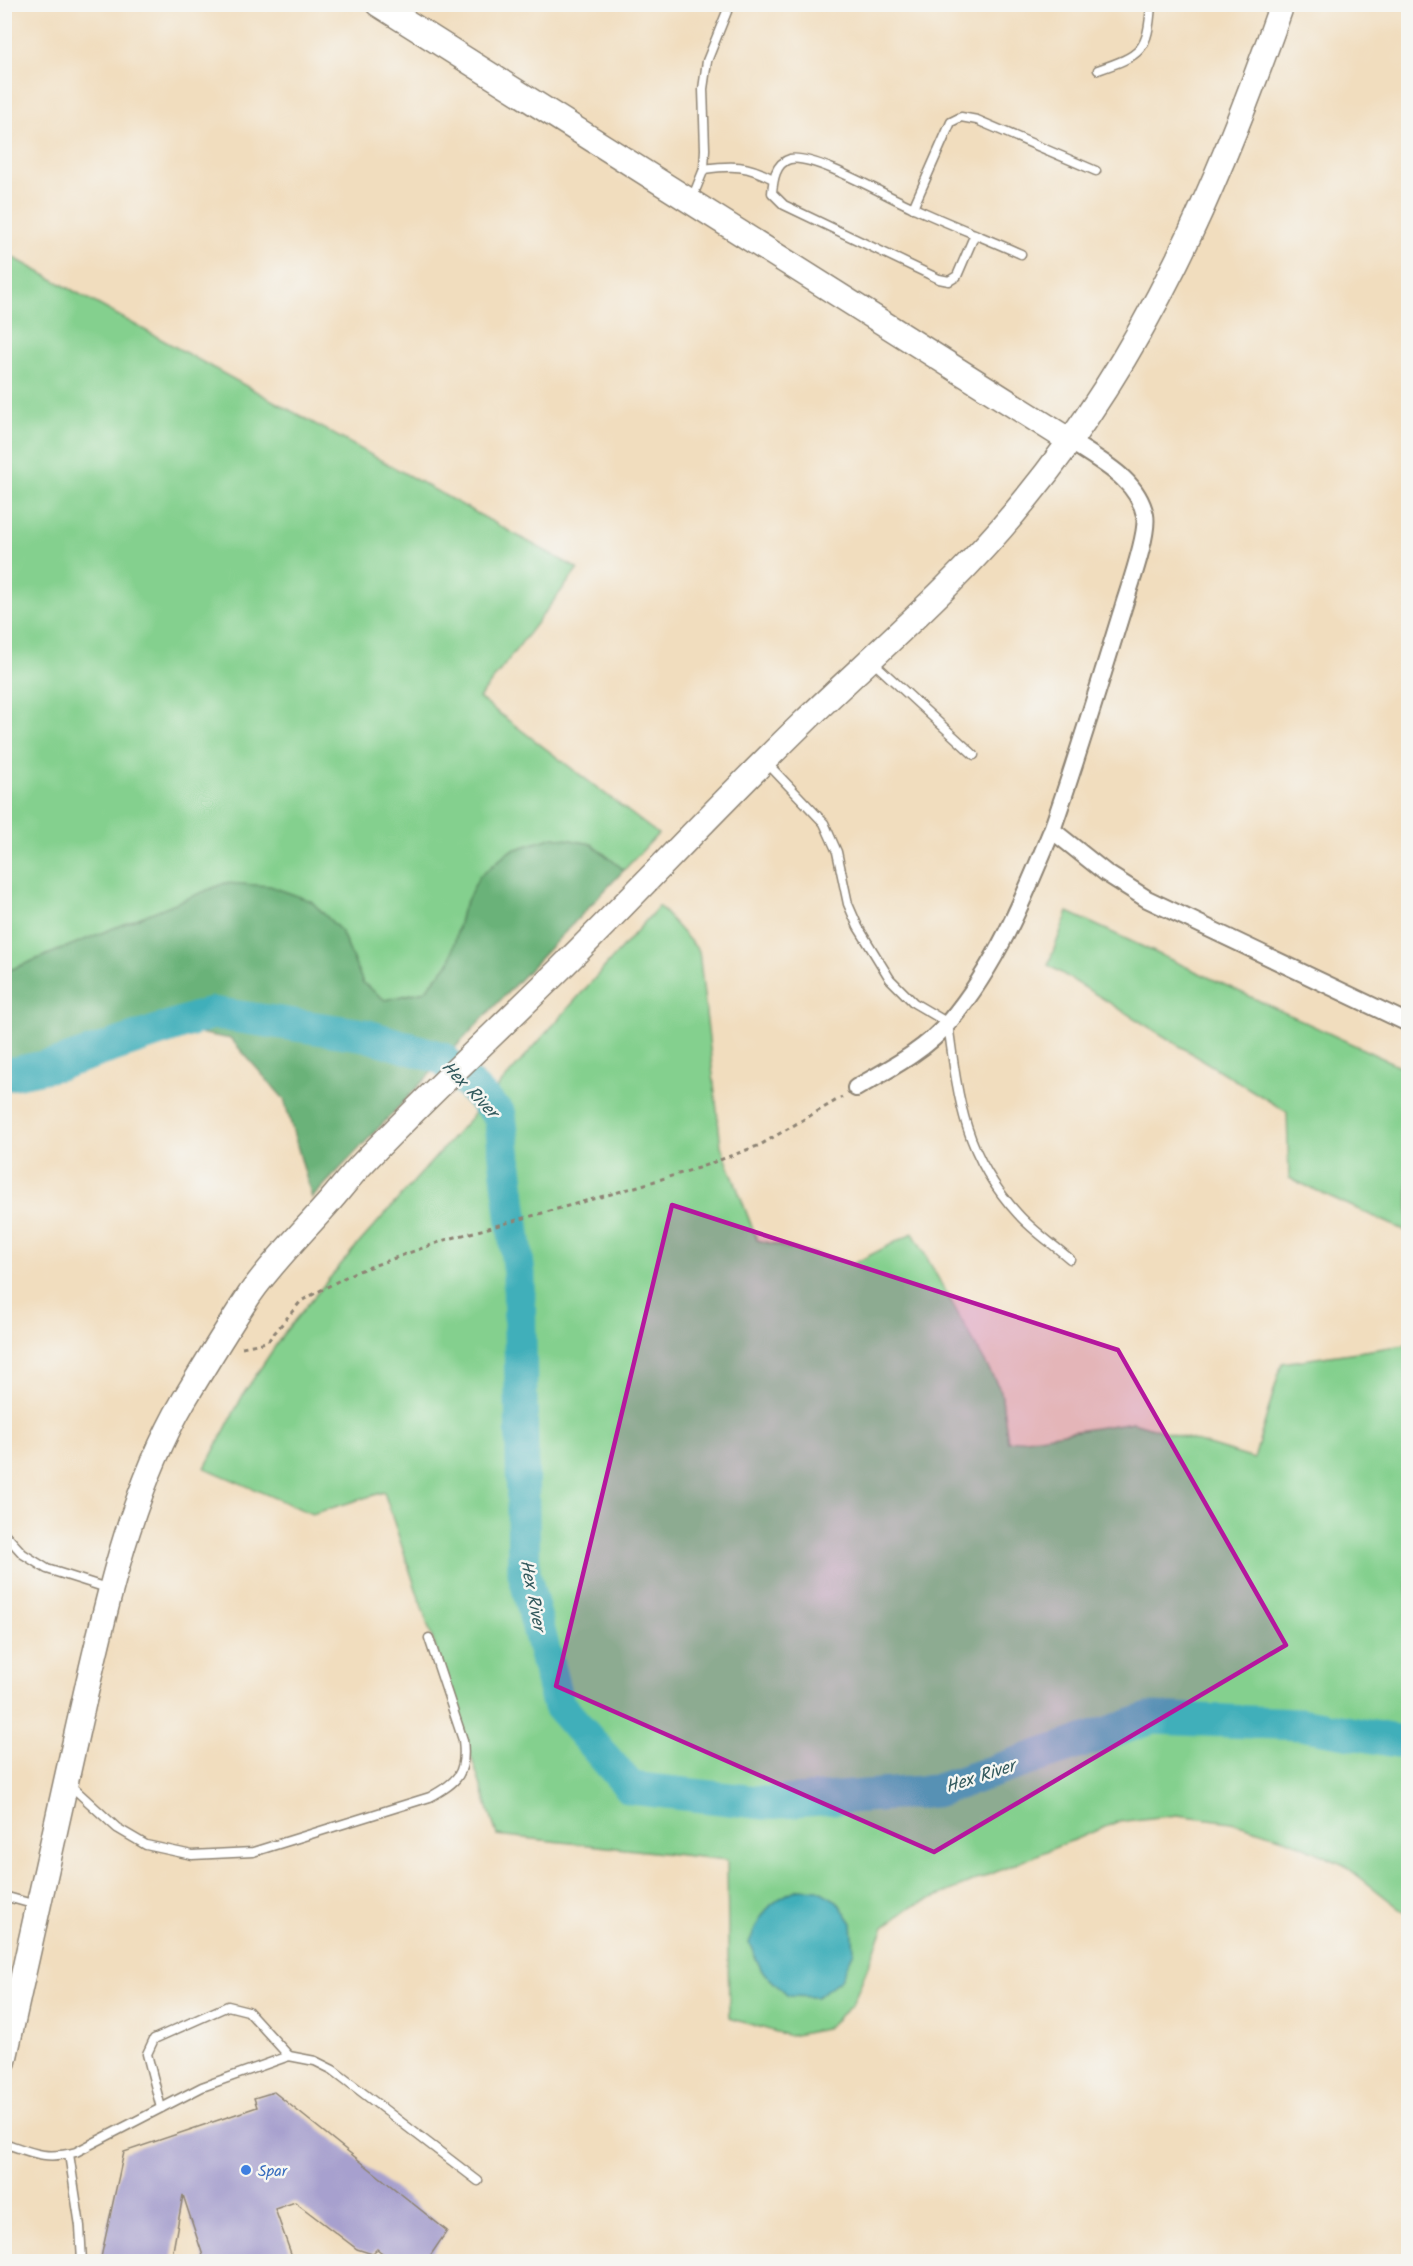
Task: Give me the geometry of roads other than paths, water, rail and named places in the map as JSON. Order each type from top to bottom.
[{"type":"main road","points":[[378,4],[1070,441]]},
{"type":"main road","points":[[4,2061],[98,1639],[112,1589],[138,1503],[157,1453],[181,1406],[214,1352],[252,1292],[281,1255],[359,1167],[621,909],[765,761],[964,571],[1031,493],[1070,441],[1144,328],[1181,256],[1240,120],[1282,4]]},
{"type":"street","points":[[856,1088],[917,1050],[948,1023],[994,958],[1015,918],[1052,830],[1074,768],[1140,555],[1146,517],[1139,497],[1126,479],[1070,441]]},
{"type":"street","points":[[1052,830],[1106,873],[1147,899],[1408,1023]]},
{"type":"lane","points":[[690,203],[704,169],[703,89],[706,70],[730,4]]},
{"type":"lane","points":[[1098,70],[1131,58],[1142,49],[1150,28],[1151,4]]},
{"type":"lane","points":[[913,208],[951,122],[961,117],[977,120],[1096,171]]},
{"type":"lane","points":[[975,234],[957,276],[949,281],[939,279],[784,205],[772,193],[773,179],[778,169],[787,160],[799,158],[824,167],[1021,254]]},
{"type":"lane","points":[[704,169],[736,166],[754,169],[773,179]]},
{"type":"lane","points":[[870,660],[974,755]]},
{"type":"lane","points":[[765,761],[824,823],[837,852],[848,904],[858,927],[890,980],[914,1004],[948,1023],[961,1111],[973,1147],[992,1182],[1019,1215],[1070,1259]]},
{"type":"lane","points":[[4,1533],[23,1554],[47,1569],[112,1589]]},
{"type":"lane","points":[[66,1782],[117,1828],[146,1845],[192,1855],[253,1852],[430,1797],[451,1786],[462,1771],[465,1758],[463,1740],[429,1638]]},
{"type":"lane","points":[[4,1896],[39,1906]]},
{"type":"lane","points":[[161,2108],[147,2054],[154,2039],[228,2006],[248,2011],[289,2055]]},
{"type":"lane","points":[[4,2143],[40,2156],[58,2157],[69,2154],[202,2087],[289,2055],[315,2061],[333,2070],[478,2181]]},
{"type":"lane","points":[[69,2154],[80,2226],[82,2262]]},
{"type":"water","points":[[798,1889],[818,1890],[837,1901],[852,1923],[854,1951],[841,1979],[817,1997],[788,1996],[762,1971],[749,1943],[766,1910],[779,1899]]},
{"type":"waterway","name":"Hex River","points":[[4,1075],[59,1064],[212,1013],[365,1035],[442,1058],[500,1115],[519,1274],[524,1573],[558,1704],[631,1788],[765,1803],[935,1791],[1152,1718],[1300,1724],[1408,1743]]},
{"type":"place","name":"Spar","points":[[246,2170]]}]
